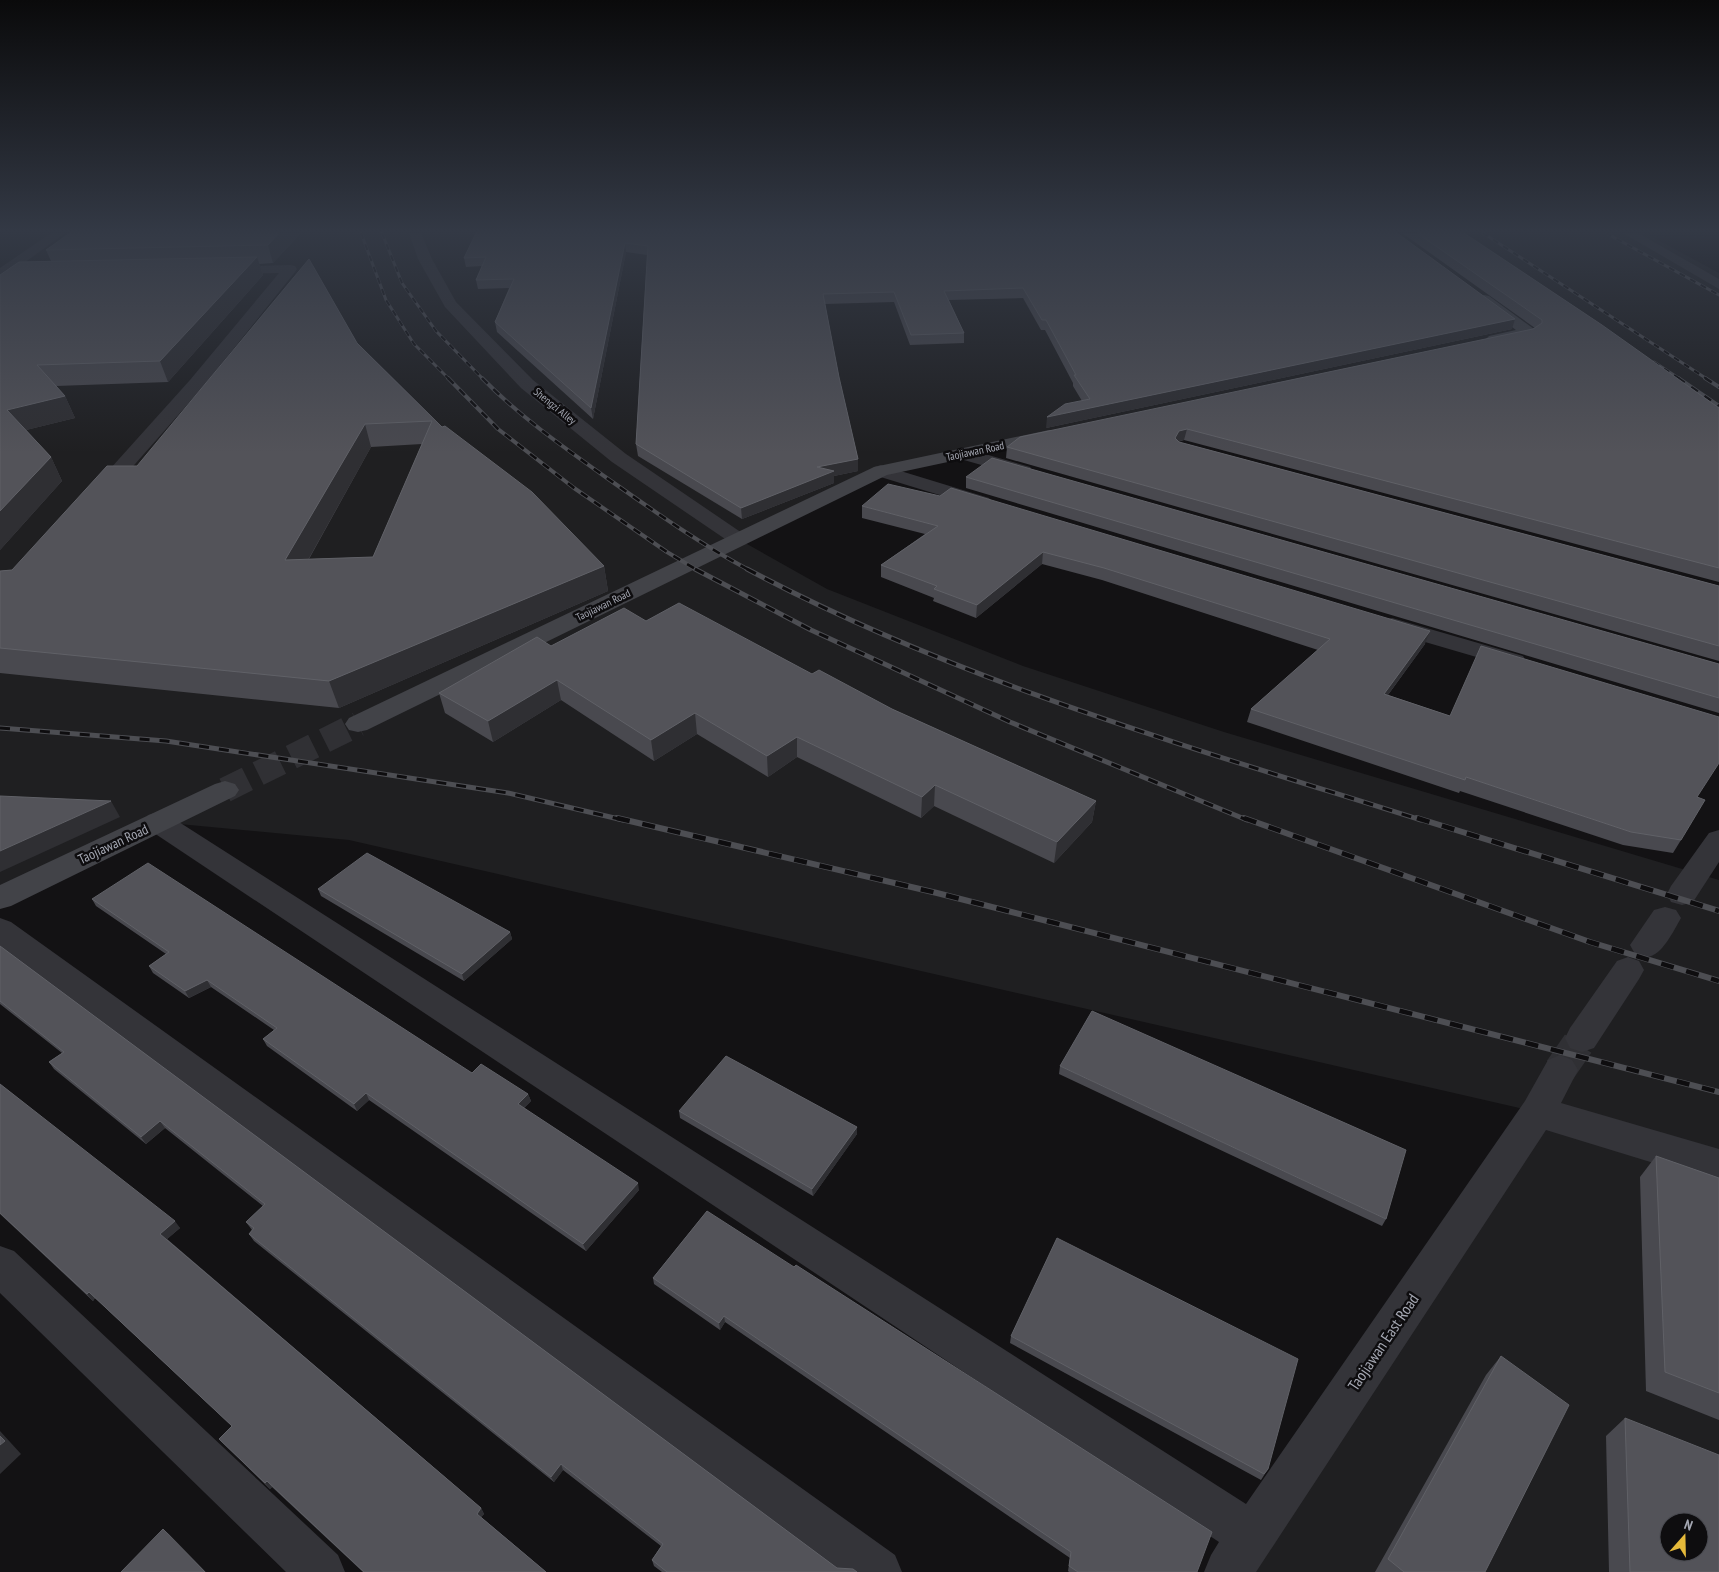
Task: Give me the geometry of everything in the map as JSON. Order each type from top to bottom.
[{"type":"street","points":[[89,504],[196,384],[259,306]]},
{"type":"street","name":"Shengzi Alley","points":[[452,306],[527,384],[619,458],[738,539]]},
{"type":"street","points":[[1472,344],[1529,332],[1494,306]]},
{"type":"street","name":"Taojiawan Road","points":[[358,724],[881,471],[1064,432]]},
{"type":"street","points":[[964,454],[1039,475]]},
{"type":"street","points":[[881,471],[1005,508]]},
{"type":"street","points":[[1376,620],[1538,668]]},
{"type":"street","name":"Taojiawan Road","points":[[0,898],[225,790]]},
{"type":"street","points":[[158,822],[1252,1536]]},
{"type":"street","points":[[1582,1038],[1719,840]]},
{"type":"street","points":[[0,930],[878,1572]]},
{"type":"street","name":"Taojiawan East Road","points":[[1228,1572],[1538,1112],[1560,1070]]},
{"type":"street","points":[[1538,1112],[1719,1166]]},
{"type":"street","points":[[0,1265],[321,1572]]},
{"type":"shaded area","points":[[0,306],[1719,306],[1719,416],[1600,334],[881,471],[738,539],[827,589],[1023,666],[1224,732],[1719,880],[1719,1572],[1234,1572],[1537,1112],[349,840],[158,822],[0,898]]},
{"type":"building","points":[[0,306],[211,306],[160,361],[37,365],[65,396],[7,410],[51,457],[0,511]]},
{"type":"building","points":[[270,306],[336,306],[357,343],[442,427],[445,426],[532,492],[604,566],[329,681],[0,648],[0,571],[12,570],[107,466],[137,466]],"holes":[[[432,421],[373,557],[285,560],[365,424]]]},
{"type":"building","points":[[502,306],[612,306],[591,408],[495,322]]},
{"type":"building","points":[[644,306],[825,306],[858,459],[817,467],[834,471],[741,508],[636,444]]},
{"type":"building","points":[[900,306],[951,306],[964,333],[911,335]]},
{"type":"building","points":[[1034,306],[1498,306],[1515,319],[1047,417],[1065,404],[1090,399],[1074,375],[1076,375],[1046,320],[1042,320]]},
{"type":"building","points":[[1522,306],[1574,306],[1719,408],[1719,568],[1187,429],[1179,431],[1175,438],[1179,442],[1719,586],[1719,646],[1007,447],[1020,437],[1533,329],[1542,323],[1542,320]]},
{"type":"building","points":[[992,458],[1719,664],[1719,698],[966,477]]},
{"type":"building","points":[[888,484],[940,496],[951,488],[1430,631],[1384,694],[1450,716],[1481,646],[1719,717],[1719,763],[1697,797],[1705,800],[1681,840],[1631,832],[1466,777],[1465,780],[1251,709],[1330,639],[1104,568],[1043,552],[977,605],[934,589],[937,586],[881,565],[938,526],[862,506]]},
{"type":"building","points":[[679,603],[812,674],[819,670],[892,709],[1096,801],[1057,842],[935,785],[922,797],[797,737],[767,756],[695,713],[651,740],[557,680],[488,721],[439,693],[537,637],[551,646],[624,608],[646,621]]},
{"type":"building","points":[[0,796],[111,801],[0,851]]},
{"type":"building","points":[[367,853],[510,932],[462,974],[318,889]]},
{"type":"building","points":[[148,863],[472,1073],[481,1064],[528,1094],[518,1104],[638,1183],[583,1244],[366,1093],[354,1104],[263,1039],[277,1028],[207,980],[185,991],[149,966],[169,952],[92,899]]},
{"type":"building","points":[[0,946],[837,1568],[853,1569],[857,1572],[667,1572],[652,1560],[663,1544],[561,1464],[551,1477],[249,1234],[254,1228],[246,1222],[265,1204],[160,1121],[141,1137],[49,1062],[64,1052],[0,1001]]},
{"type":"building","points":[[1092,1011],[1406,1150],[1386,1219],[1060,1066]]},
{"type":"building","points":[[726,1056],[857,1127],[812,1189],[679,1111]]},
{"type":"building","points":[[0,1084],[175,1221],[160,1234],[481,1508],[477,1514],[546,1572],[364,1572],[219,1439],[232,1426],[89,1292],[87,1294],[0,1213]]},
{"type":"building","points":[[1656,1156],[1719,1178],[1719,1393],[1665,1372]]},
{"type":"building","points":[[707,1211],[794,1267],[796,1265],[1212,1532],[1197,1572],[1078,1572],[1069,1566],[1071,1552],[724,1316],[719,1323],[653,1278]]},
{"type":"building","points":[[1057,1238],[1298,1359],[1268,1469],[1264,1474],[1011,1336]]},
{"type":"building","points":[[1501,1356],[1569,1405],[1485,1572],[1404,1572],[1388,1559]]},
{"type":"building","points":[[1625,1418],[1719,1455],[1719,1572],[1630,1572]]},
{"type":"building","points":[[0,1436],[5,1441],[0,1445]]},
{"type":"building","points":[[163,1529],[205,1572],[121,1572]]},
{"type":"tunnel","points":[[225,790],[358,724]]},
{"type":"tunnel","points":[[1560,1070],[1582,1038]]},
{"type":"railway","points":[[390,306],[414,344],[448,378]]},
{"type":"railway","points":[[419,306],[436,331],[483,379]]},
{"type":"railway","points":[[1596,306],[1707,379]]},
{"type":"railway","points":[[1654,362],[1680,379]]},
{"type":"railway","points":[[448,378],[498,429],[574,488],[667,552],[697,570]]},
{"type":"railway","points":[[1678,378],[1719,406]]},
{"type":"railway","points":[[1705,378],[1719,387]]},
{"type":"railway","points":[[483,379],[513,407],[580,459],[680,529],[749,570]]},
{"type":"railway","points":[[695,569],[811,630],[1010,722],[1247,820]]},
{"type":"railway","points":[[749,570],[827,609],[910,646],[993,679],[1163,739],[1421,820]]},
{"type":"railway","points":[[0,728],[166,741],[508,793],[623,820]]},
{"type":"railway","points":[[617,818],[937,893],[1719,1092]]},
{"type":"railway","points":[[1244,818],[1590,942],[1719,981]]},
{"type":"railway","points":[[1417,818],[1719,911]]}]
